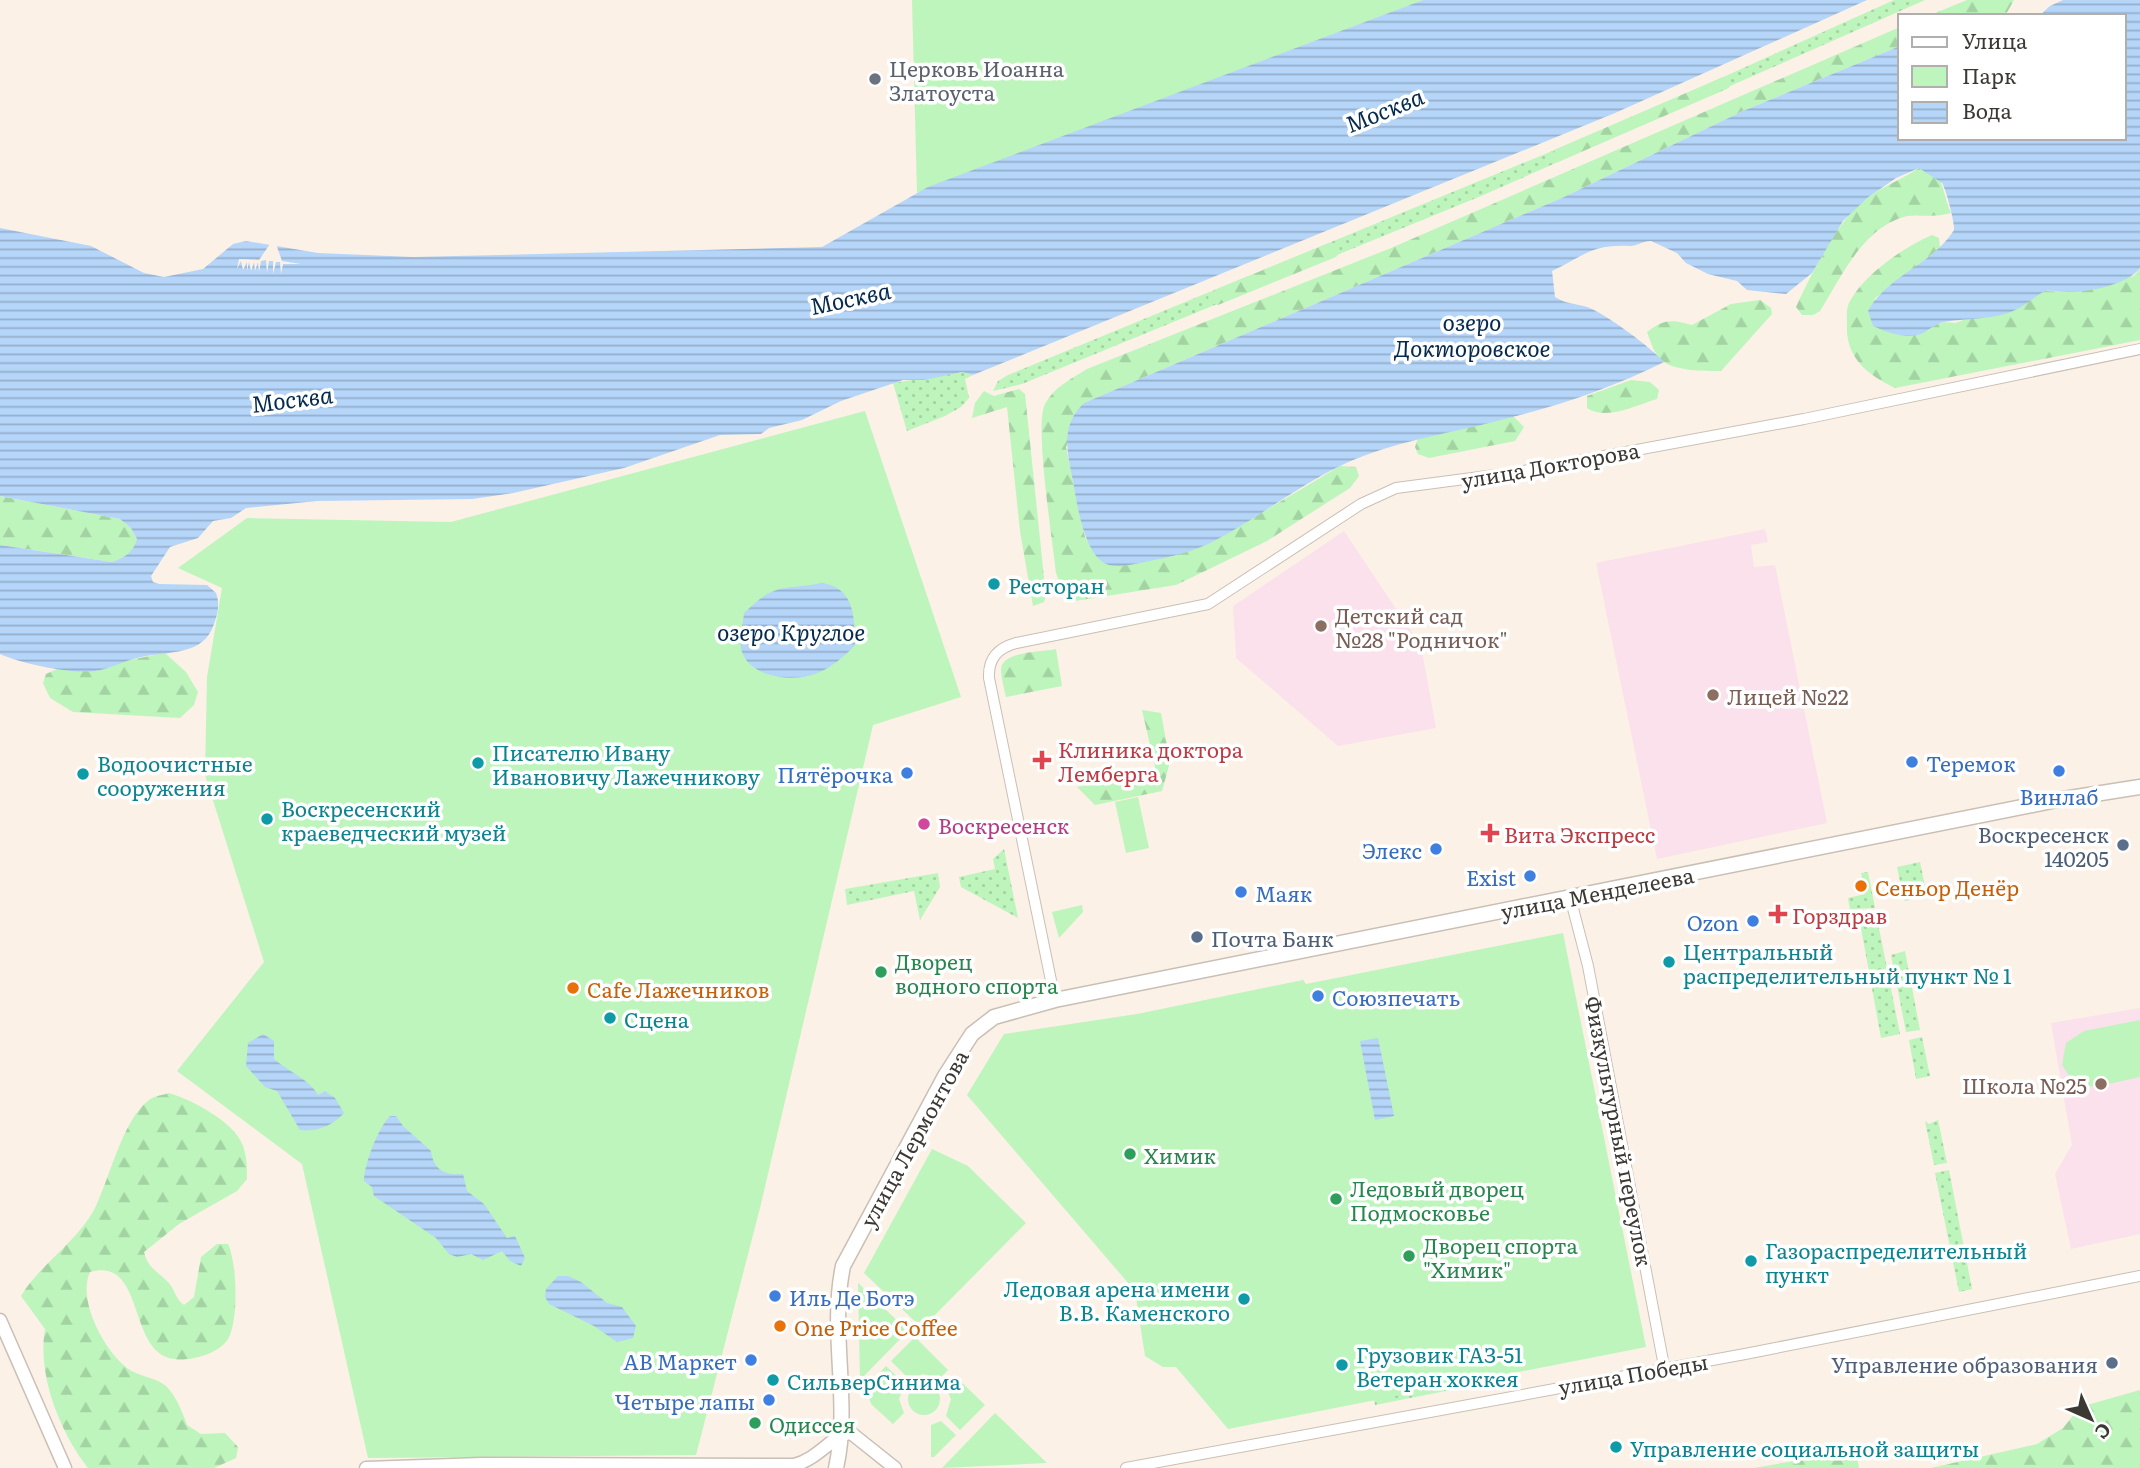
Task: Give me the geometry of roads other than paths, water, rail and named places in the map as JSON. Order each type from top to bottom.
[{"type":"main road","name":"улица Менделеева","points":[[1055,1000],[2057,800],[2140,787]]},
{"type":"main road","name":"улица Лермонтова","points":[[836,1468],[842,1433],[838,1300],[843,1266],[945,1076],[972,1034],[994,1017],[1055,1000]]},
{"type":"street","name":"улица Докторова","points":[[1055,1000],[992,691],[989,671],[993,658],[1000,649],[1016,643],[1208,604],[1361,504],[1396,488],[1518,472],[1804,419],[2140,349]]},
{"type":"street","name":"Физкультурный переулок","points":[[1570,897],[1588,967],[1664,1366]]},
{"type":"street","name":"улица Победы","points":[[1126,1468],[1664,1366],[1770,1349],[2140,1276]]},
{"type":"street","points":[[0,1320],[65,1468]]},
{"type":"street","points":[[366,1468],[744,1466],[806,1462],[842,1433],[855,1434],[895,1468]]},
{"type":"water","name":"Москва","points":[[1423,0],[1867,0],[1615,113],[973,375],[962,372],[924,380],[903,380],[841,401],[802,420],[769,428],[761,434],[720,435],[624,468],[513,493],[472,499],[317,501],[246,508],[231,518],[213,521],[198,538],[170,547],[151,576],[153,582],[159,584],[207,585],[216,593],[218,608],[214,624],[209,634],[194,647],[135,658],[101,670],[85,672],[47,667],[0,654],[0,545],[112,562],[128,554],[137,539],[131,528],[120,519],[0,496],[0,228],[91,246],[144,273],[164,277],[203,269],[233,244],[246,241],[318,253],[413,257],[822,247],[928,187]]},
{"type":"water","name":"озеро Докторовское","points":[[2063,0],[2140,0],[2140,268],[2126,279],[2086,291],[2045,291],[2008,313],[1944,322],[1919,335],[1906,336],[1873,326],[1868,311],[1876,299],[1886,288],[1934,252],[1954,230],[1942,183],[1919,168],[1896,178],[1867,198],[1843,221],[1812,273],[1786,294],[1747,290],[1737,281],[1708,274],[1686,263],[1677,253],[1651,241],[1633,246],[1597,249],[1552,271],[1555,297],[1600,313],[1664,362],[1620,382],[1554,405],[1410,441],[1356,459],[1307,484],[1232,531],[1190,551],[1118,566],[1100,560],[1093,552],[1083,529],[1067,439],[1071,421],[1084,403],[1564,197],[1743,111],[1898,47],[1898,140],[2126,140],[2126,14],[2041,14]]},
{"type":"water","name":"озеро Круглое","points":[[822,583],[833,586],[847,598],[853,615],[855,645],[842,658],[815,674],[796,678],[774,676],[754,668],[741,648],[744,613],[772,592]]},
{"type":"water","points":[[263,1034],[274,1041],[274,1059],[304,1080],[318,1095],[325,1091],[335,1098],[344,1113],[339,1118],[318,1129],[300,1130],[277,1091],[265,1087],[246,1066],[248,1043]]},
{"type":"water","points":[[1378,1038],[1394,1116],[1375,1120],[1360,1041]]},
{"type":"water","points":[[390,1116],[396,1116],[403,1126],[431,1151],[437,1167],[451,1174],[463,1174],[467,1191],[484,1204],[507,1238],[515,1236],[525,1258],[521,1266],[510,1261],[502,1251],[483,1260],[471,1254],[457,1257],[449,1254],[436,1238],[374,1196],[372,1187],[364,1181],[365,1174],[376,1138]]},
{"type":"water","points":[[558,1276],[568,1276],[581,1282],[607,1303],[622,1307],[636,1326],[633,1338],[617,1342],[594,1326],[549,1304],[545,1297],[546,1289]]},
{"type":"place","name":"Церковь Иоанна Златоуста","points":[[875,79]]},
{"type":"place","name":"Ресторан","points":[[994,584]]},
{"type":"place","name":"Детский сад №28 \"Родничок\"","points":[[1321,626]]},
{"type":"place","name":"Лицей №22","points":[[1713,695]]},
{"type":"place","name":"Клиника доктора Лемберга","points":[[1042,760]]},
{"type":"place","name":"Теремок","points":[[1912,762]]},
{"type":"place","name":"Писателю Ивану Ивановичу Лажечникову","points":[[478,763]]},
{"type":"place","name":"Винлаб","points":[[2059,771]]},
{"type":"place","name":"Пятёрочка","points":[[907,773]]},
{"type":"place","name":"Водоочистные сооружения","points":[[83,774]]},
{"type":"place","name":"Воскресенский краеведческий музей","points":[[267,819]]},
{"type":"place","name":"Воскресенск","points":[[924,824]]},
{"type":"place","name":"Вита Экспресс","points":[[1490,833]]},
{"type":"place","name":"Воскресенск 140205","points":[[2123,845]]},
{"type":"place","name":"Элекс","points":[[1436,849]]},
{"type":"place","name":"Exist","points":[[1530,876]]},
{"type":"place","name":"Сеньор Денёр","points":[[1861,886]]},
{"type":"place","name":"Маяк","points":[[1241,892]]},
{"type":"place","name":"Горздрав","points":[[1778,914]]},
{"type":"place","name":"Ozon","points":[[1753,921]]},
{"type":"place","name":"Почта Банк","points":[[1197,937]]},
{"type":"place","name":"Центральный распределительный пункт № 1","points":[[1669,962]]},
{"type":"place","name":"Дворец водного спорта","points":[[881,972]]},
{"type":"place","name":"Cafe Лажечников","points":[[573,988]]},
{"type":"place","name":"Союзпечать","points":[[1318,996]]},
{"type":"place","name":"Сцена","points":[[610,1018]]},
{"type":"place","name":"Школа №25","points":[[2101,1084]]},
{"type":"place","name":"Химик","points":[[1130,1154]]},
{"type":"place","name":"Ледовый дворец Подмосковье","points":[[1336,1199]]},
{"type":"place","name":"Дворец спорта \"Химик\"","points":[[1409,1256]]},
{"type":"place","name":"Газораспределительный пункт","points":[[1751,1261]]},
{"type":"place","name":"Иль Де Ботэ","points":[[775,1296]]},
{"type":"place","name":"Ледовая арена имени В.В. Каменского","points":[[1244,1299]]},
{"type":"place","name":"One Price Coffee","points":[[780,1326]]},
{"type":"place","name":"АВ Маркет","points":[[751,1360]]},
{"type":"place","name":"Управление образования","points":[[2112,1363]]},
{"type":"place","name":"Грузовик ГАЗ-51 Ветеран хоккея","points":[[1342,1365]]},
{"type":"place","name":"СильверСинима","points":[[773,1380]]},
{"type":"place","name":"Четыре лапы","points":[[769,1400]]},
{"type":"place","name":"Одиссея","points":[[755,1423]]},
{"type":"place","name":"Управление социальной защиты","points":[[1616,1447]]}]
